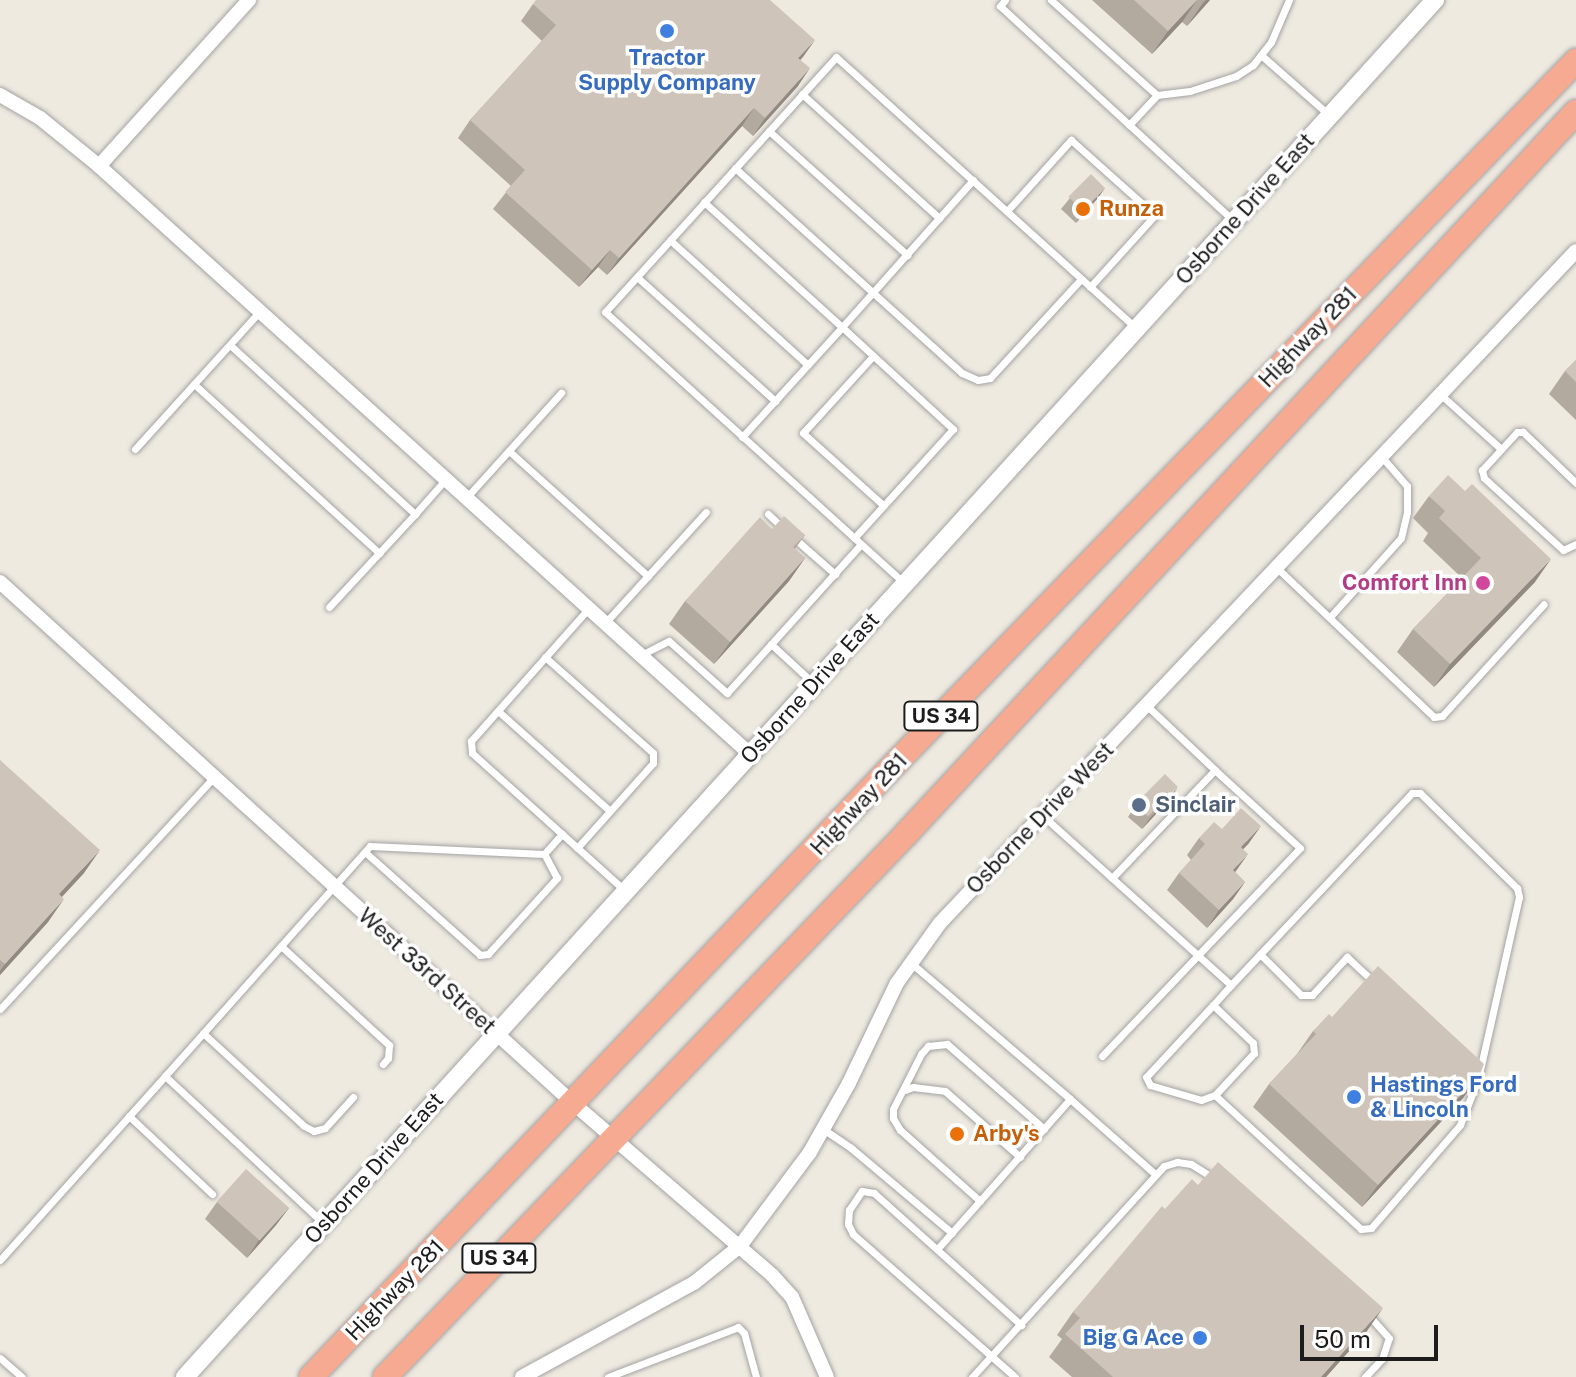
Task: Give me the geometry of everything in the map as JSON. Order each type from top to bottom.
[{"type":"highway","name":"Highway 281","points":[[311,1377],[888,771],[1576,61]]},
{"type":"highway","name":"Highway 281","points":[[385,1377],[906,834],[1576,112]]},
{"type":"street","points":[[99,166],[249,0]]},
{"type":"street","name":"Osborne Drive East","points":[[185,1377],[1435,0]]},
{"type":"street","points":[[0,95],[40,118],[99,166],[750,754]]},
{"type":"street","name":"Osborne Drive West","points":[[522,1377],[694,1283],[740,1246],[789,1183],[823,1129],[891,994],[940,923],[1440,394],[1573,259]]},
{"type":"street","name":"West 33rd Street","points":[[0,582],[574,1104],[740,1246],[792,1297],[827,1377]]},
{"type":"lane","points":[[1005,0],[1000,6],[1234,221]]},
{"type":"lane","points":[[1051,0],[1157,95]]},
{"type":"lane","points":[[1129,125],[1157,95],[1190,91],[1236,76],[1271,42],[1289,0]]},
{"type":"lane","points":[[1261,55],[1330,115]]},
{"type":"lane","points":[[905,584],[605,312],[704,202],[836,57],[1136,329]]},
{"type":"lane","points":[[802,94],[939,218]]},
{"type":"lane","points":[[769,131],[907,255]]},
{"type":"lane","points":[[1007,211],[1071,140],[1155,215],[1090,287]]},
{"type":"lane","points":[[735,168],[962,373],[978,380],[990,378],[1081,279]]},
{"type":"lane","points":[[742,437],[973,180]]},
{"type":"lane","points":[[704,202],[953,429],[854,538]]},
{"type":"lane","points":[[670,240],[808,365]]},
{"type":"lane","points":[[637,277],[775,401]]},
{"type":"lane","points":[[135,449],[260,311]]},
{"type":"lane","points":[[230,345],[415,514]]},
{"type":"lane","points":[[873,356],[803,433],[883,505]]},
{"type":"lane","points":[[194,384],[379,553]]},
{"type":"lane","points":[[466,498],[561,393]]},
{"type":"lane","points":[[1440,394],[1501,449]]},
{"type":"lane","points":[[1576,483],[1523,432],[1517,432],[1482,470],[1484,478],[1563,550],[1576,544]]},
{"type":"lane","points":[[509,451],[648,576]]},
{"type":"lane","points":[[1330,617],[1401,538],[1407,486],[1382,457]]},
{"type":"lane","points":[[329,607],[446,479]]},
{"type":"lane","points":[[605,623],[706,512]]},
{"type":"lane","points":[[768,514],[835,574]]},
{"type":"lane","points":[[641,656],[669,641],[727,693],[861,544]]},
{"type":"lane","points":[[1277,568],[1434,717],[1442,716],[1544,604]]},
{"type":"lane","points":[[589,608],[471,741],[472,753],[626,891]]},
{"type":"lane","points":[[771,644],[814,683]]},
{"type":"lane","points":[[545,657],[653,753],[653,763],[577,848]]},
{"type":"lane","points":[[1102,1056],[1300,848],[1147,706]]},
{"type":"lane","points":[[498,711],[610,811]]},
{"type":"lane","points":[[1112,878],[1215,770]]},
{"type":"lane","points":[[0,1009],[214,777]]},
{"type":"lane","points":[[1213,1005],[1253,1043],[1254,1053],[1215,1095],[1201,1100],[1150,1085],[1146,1077],[1260,954],[1412,793],[1420,793],[1517,888],[1519,897],[1478,1079],[1460,1125],[1371,1228],[1361,1229],[1215,1095]]},
{"type":"lane","points":[[1042,815],[1231,985]]},
{"type":"lane","points":[[544,854],[562,834]]},
{"type":"lane","points":[[0,1260],[370,846],[544,854]]},
{"type":"lane","points":[[365,852],[480,955],[488,954],[557,878],[544,854]]},
{"type":"lane","points":[[281,946],[389,1045],[388,1058],[383,1064]]},
{"type":"lane","points":[[1260,954],[1301,995],[1312,995],[1347,957],[1379,987]]},
{"type":"lane","points":[[911,963],[1155,1174]]},
{"type":"lane","points":[[203,1033],[304,1126],[314,1131],[325,1128],[353,1097]]},
{"type":"lane","points":[[980,1201],[897,1126],[893,1109],[928,1046],[947,1044],[1044,1129]]},
{"type":"lane","points":[[1466,1069],[1478,1079]]},
{"type":"lane","points":[[165,1076],[324,1223]]},
{"type":"lane","points":[[905,1090],[913,1087],[945,1091],[1020,1157]]},
{"type":"lane","points":[[938,1248],[1070,1099]]},
{"type":"lane","points":[[129,1116],[212,1194]]},
{"type":"lane","points":[[823,1129],[952,1233]]},
{"type":"lane","points":[[972,1377],[1155,1174],[1177,1162],[1191,1164],[1218,1182]]},
{"type":"lane","points":[[1015,1377],[853,1234],[848,1224],[849,1210],[862,1191],[874,1193],[1021,1325]]},
{"type":"lane","points":[[1359,1307],[1389,1338],[1382,1359],[1365,1377]]},
{"type":"lane","points":[[608,1377],[738,1327],[744,1333],[756,1377]]},
{"type":"lane","points":[[0,1358],[22,1377]]},
{"type":"building","points":[[536,0],[770,0],[815,40],[798,58],[810,68],[765,118],[754,108],[619,258],[610,250],[592,270],[505,192],[525,170],[470,120],[556,25],[533,4]]},
{"type":"building","points":[[1134,0],[1197,0],[1168,31]]},
{"type":"building","points":[[1091,174],[1105,188],[1083,211],[1068,197]]},
{"type":"building","points":[[1576,360],[1576,382],[1565,371]]},
{"type":"building","points":[[1448,475],[1465,491],[1472,484],[1551,559],[1450,664],[1413,629],[1481,558],[1439,518],[1445,511],[1429,496]]},
{"type":"building","points":[[784,516],[805,535],[793,547],[805,558],[730,642],[685,601],[760,517],[772,529]]},
{"type":"building","points":[[0,760],[100,850],[59,894],[64,899],[5,964],[0,960]]},
{"type":"building","points":[[1165,774],[1178,787],[1148,816],[1135,804]]},
{"type":"building","points":[[1241,808],[1261,826],[1241,847],[1248,854],[1233,870],[1245,882],[1219,910],[1179,873],[1205,844],[1199,838],[1214,822],[1222,829]]},
{"type":"building","points":[[1378,966],[1484,1064],[1480,1074],[1378,1185],[1269,1084],[1316,1034],[1313,1031],[1329,1014],[1332,1017]]},
{"type":"building","points":[[1218,1162],[1383,1308],[1321,1377],[1113,1377],[1065,1334],[1080,1318],[1073,1312],[1162,1206],[1165,1209],[1192,1179],[1198,1185]]},
{"type":"building","points":[[246,1169],[289,1208],[260,1241],[217,1202]]},
{"type":"place","name":"Tractor Supply Company","points":[[667,31]]},
{"type":"place","name":"Runza","points":[[1083,209]]},
{"type":"place","name":"Comfort Inn","points":[[1483,583]]},
{"type":"place","name":"Sinclair","points":[[1139,805]]},
{"type":"place","name":"Hastings Ford & Lincoln","points":[[1354,1097]]},
{"type":"place","name":"Arby's","points":[[957,1134]]},
{"type":"place","name":"Big G Ace","points":[[1200,1338]]}]
